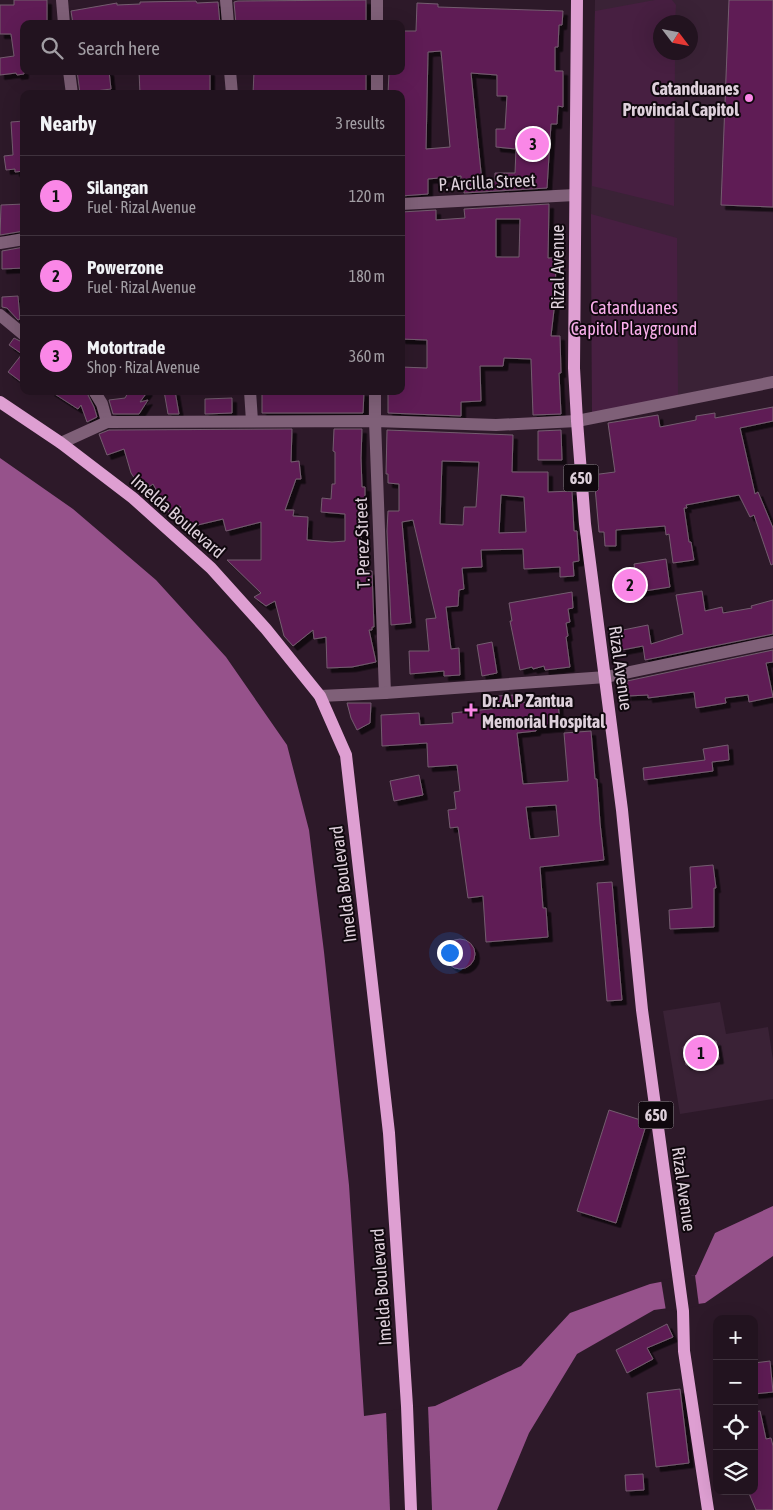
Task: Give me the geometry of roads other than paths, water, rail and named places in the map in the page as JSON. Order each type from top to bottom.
[{"type":"main road","name":"Rizal Avenue","points":[[577,0],[574,304],[576,421],[585,524],[622,810],[642,1010],[683,1311],[684,1351],[708,1510]]},
{"type":"main road","name":"Imelda Boulevard","points":[[0,402],[61,443],[133,498],[211,568],[266,629],[320,696],[346,755],[388,1133],[407,1406],[411,1510]]},
{"type":"street","points":[[62,0],[64,20]]},
{"type":"street","points":[[226,0],[228,20]]},
{"type":"street","points":[[377,0],[377,20]]},
{"type":"street","points":[[70,75],[71,90]]},
{"type":"street","points":[[230,75],[232,90]]},
{"type":"street","points":[[377,75],[377,90]]},
{"type":"street","name":"P. Arcilla Street","points":[[405,204],[575,195]]},
{"type":"street","points":[[0,242],[20,240]]},
{"type":"street","points":[[0,315],[20,332]]},
{"type":"street","points":[[61,443],[107,422],[375,421],[496,425],[576,421],[773,382]]},
{"type":"street","points":[[96,395],[102,404],[107,422]]},
{"type":"street","points":[[250,395],[252,421]]},
{"type":"street","name":"T. Perez Street","points":[[375,395],[385,693]]},
{"type":"street","points":[[320,696],[606,677],[773,642]]},
{"type":"place","name":"Catanduanes Provincial Capitol","points":[[749,98]]},
{"type":"place","name":"Motortrade","points":[[533,144]]},
{"type":"place","name":"Powerzone","points":[[630,585]]},
{"type":"place","name":"Dr. A.P Zantua Memorial Hospital","points":[[471,710]]},
{"type":"place","name":"Silangan","points":[[701,1053]]},
{"type":"park label","name":"Catanduanes Capitol Playground","points":[[634,317]]}]
